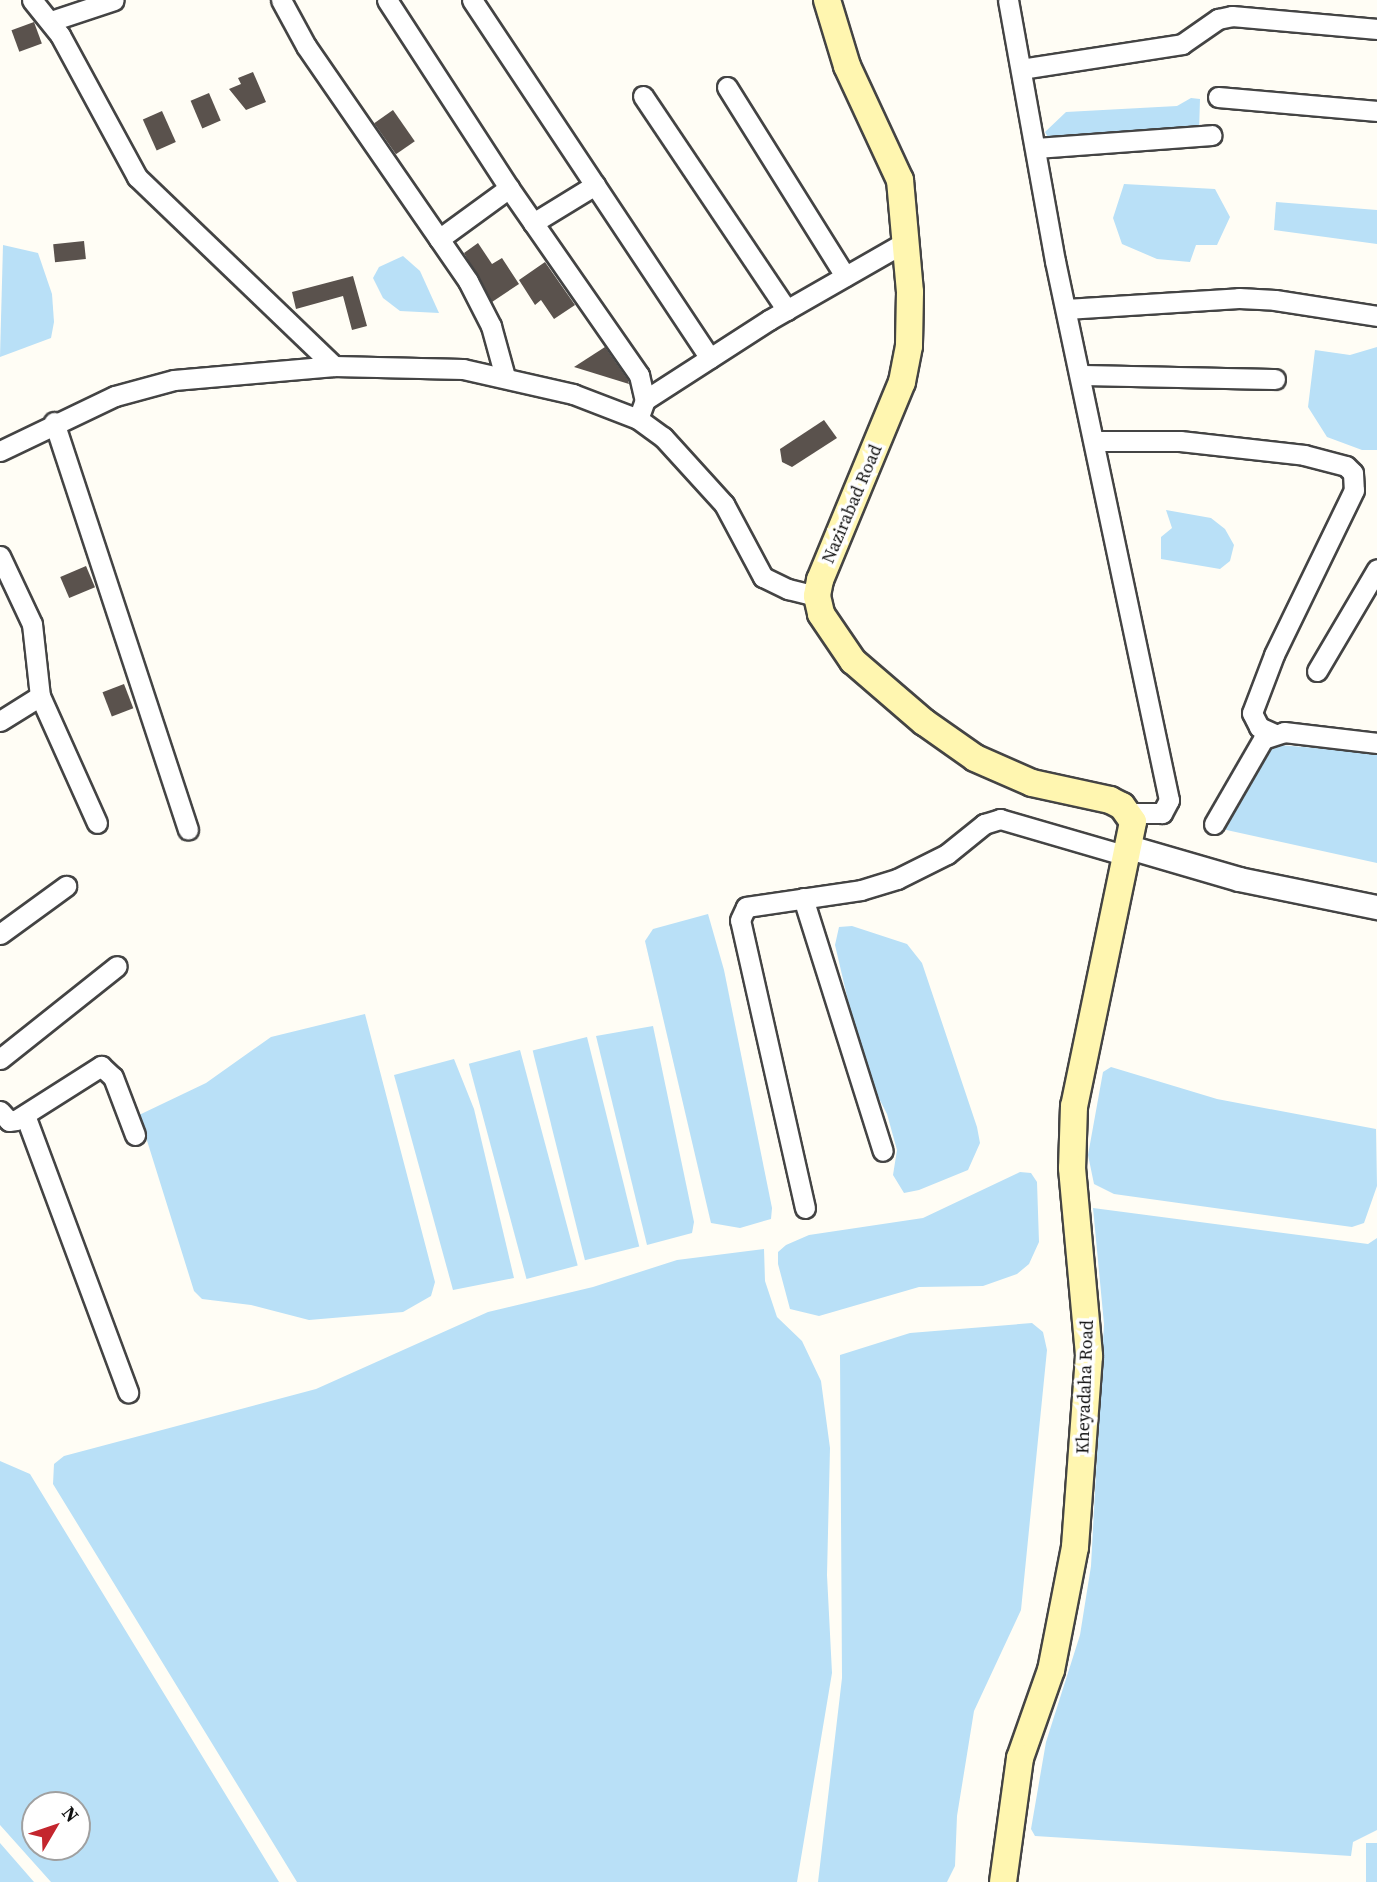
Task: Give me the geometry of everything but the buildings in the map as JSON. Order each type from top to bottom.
[{"type":"main road","name":"Nazirabad Road","points":[[817,596],[902,382],[909,346],[907,241],[900,180],[847,66],[827,0]]},
{"type":"main road","points":[[817,596],[821,614],[853,661],[944,736],[1012,775],[1110,800],[1129,835]]},
{"type":"main road","name":"Kheyadaha Road","points":[[1003,1882],[1020,1758],[1051,1670],[1075,1547],[1089,1356],[1072,1168],[1074,1106],[1129,835]]},
{"type":"street","points":[[32,0],[51,21],[123,157],[146,187],[334,366]]},
{"type":"street","points":[[51,21],[114,0]]},
{"type":"street","points":[[281,0],[306,46],[439,239],[491,326],[505,377]]},
{"type":"street","points":[[387,0],[509,188],[639,374],[645,400],[638,419]]},
{"type":"street","points":[[472,0],[710,358]]},
{"type":"street","points":[[1007,0],[1066,309],[1096,441],[1168,800],[1162,813],[1129,835]]},
{"type":"street","points":[[1021,69],[1182,44],[1218,19],[1232,16],[1377,29]]},
{"type":"street","points":[[727,87],[845,276]]},
{"type":"street","points":[[643,96],[787,310]]},
{"type":"street","points":[[1218,97],[1377,111]]},
{"type":"street","points":[[1036,148],[1212,135]]},
{"type":"street","points":[[533,223],[595,185]]},
{"type":"street","points":[[439,239],[509,188]]},
{"type":"street","points":[[645,400],[787,310],[907,241]]},
{"type":"street","points":[[1066,309],[1239,299],[1377,316]]},
{"type":"street","points":[[0,451],[54,422],[115,396],[174,380],[334,366],[425,365],[505,377],[597,402],[638,419],[699,472],[724,504],[753,562],[780,586],[817,596]]},
{"type":"street","points":[[1081,375],[1275,379]]},
{"type":"street","points":[[54,422],[188,830]]},
{"type":"street","points":[[1096,441],[1152,439],[1304,455],[1346,466],[1353,473],[1354,490],[1275,655],[1252,713],[1259,727],[1275,734],[1377,743]]},
{"type":"street","points":[[0,556],[32,624],[40,695],[97,822]]},
{"type":"street","points":[[1317,671],[1377,569]]},
{"type":"street","points":[[0,721],[40,695]]},
{"type":"street","points":[[1214,824],[1255,747],[1275,734]]},
{"type":"street","points":[[805,1208],[740,920],[746,907],[861,890],[897,879],[947,854],[984,824],[1000,819],[1129,835],[1239,879],[1377,907]]},
{"type":"street","points":[[0,934],[66,886]]},
{"type":"street","points":[[803,898],[883,1151]]},
{"type":"street","points":[[0,1059],[117,966]]},
{"type":"street","points":[[0,1111],[9,1121],[25,1115],[101,1066],[113,1077],[135,1135]]},
{"type":"street","points":[[25,1115],[128,1392]]},
{"type":"water","points":[[1191,98],[1200,99],[1199,133],[1052,144],[1045,132],[1066,112],[1177,106]]},
{"type":"water","points":[[1124,184],[1215,189],[1230,217],[1217,245],[1196,245],[1190,262],[1157,259],[1122,244],[1113,218]]},
{"type":"water","points":[[1276,202],[1377,210],[1377,244],[1274,230]]},
{"type":"water","points":[[3,245],[38,253],[52,294],[54,322],[51,338],[0,357]]},
{"type":"water","points":[[403,256],[420,271],[439,313],[400,311],[383,298],[373,278],[379,267]]},
{"type":"water","points":[[1377,347],[1377,450],[1362,450],[1327,437],[1308,407],[1315,350],[1350,355]]},
{"type":"water","points":[[1166,510],[1211,518],[1225,529],[1234,545],[1230,561],[1220,569],[1161,559],[1161,537],[1172,528]]},
{"type":"water","points":[[1279,745],[1377,753],[1377,863],[1222,829],[1264,753]]},
{"type":"water","points":[[708,914],[724,970],[772,1208],[771,1219],[740,1228],[711,1223],[645,941],[653,929]]},
{"type":"water","points":[[852,926],[907,944],[922,963],[977,1127],[980,1143],[968,1170],[919,1190],[904,1193],[893,1175],[897,1150],[887,1114],[864,1069],[835,945],[839,927]]},
{"type":"water","points":[[365,1014],[435,1282],[431,1296],[403,1312],[309,1320],[251,1305],[202,1299],[194,1291],[139,1115],[206,1083],[271,1037]]},
{"type":"water","points":[[653,1026],[694,1222],[692,1233],[647,1245],[596,1036]]},
{"type":"water","points":[[587,1037],[639,1247],[585,1260],[533,1051]]},
{"type":"water","points":[[520,1050],[578,1265],[527,1279],[469,1064]]},
{"type":"water","points":[[454,1059],[474,1109],[514,1278],[453,1290],[394,1075]]},
{"type":"water","points":[[1111,1067],[1217,1099],[1376,1129],[1377,1186],[1364,1223],[1352,1227],[1114,1194],[1094,1184],[1088,1155],[1103,1072]]},
{"type":"water","points":[[1020,1172],[1031,1173],[1037,1182],[1039,1242],[1029,1264],[1017,1274],[983,1286],[919,1287],[819,1316],[790,1309],[778,1264],[778,1252],[786,1245],[809,1235],[923,1218]]},
{"type":"water","points":[[1093,1208],[1368,1244],[1377,1238],[1377,1830],[1353,1842],[1351,1856],[1035,1836],[1031,1829],[1046,1742],[1080,1635],[1091,1566],[1104,1324]]},
{"type":"water","points":[[764,1249],[765,1281],[777,1317],[802,1341],[821,1381],[830,1448],[827,1575],[832,1673],[797,1882],[297,1882],[53,1484],[54,1464],[64,1456],[316,1389],[488,1312],[593,1287],[677,1260]]},
{"type":"water","points":[[1032,1323],[1043,1332],[1047,1350],[1021,1610],[974,1711],[957,1816],[955,1866],[947,1882],[818,1882],[842,1678],[840,1355],[910,1333]]},
{"type":"water","points":[[0,1461],[30,1474],[279,1882],[51,1882],[32,1861],[91,1861],[91,1791],[21,1791],[21,1848],[0,1825]]},
{"type":"water","points":[[0,1843],[34,1882],[0,1882]]},
{"type":"water","points":[[1366,1843],[1377,1843],[1377,1882],[1366,1882]]}]
